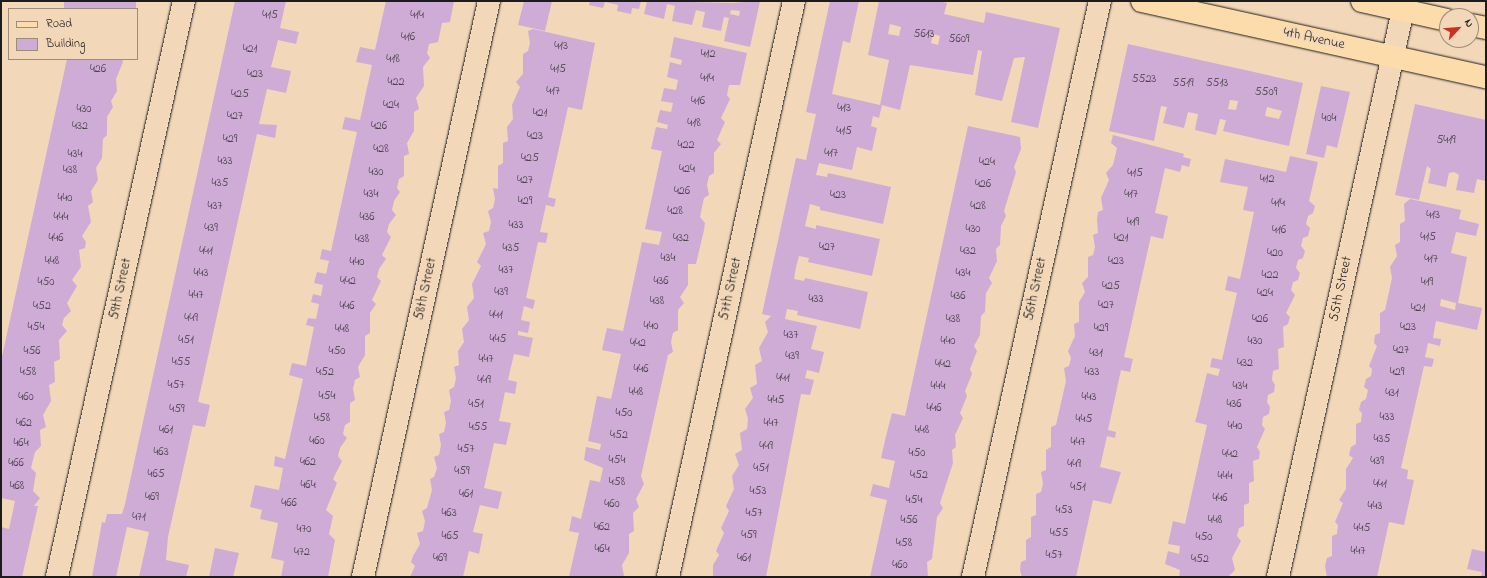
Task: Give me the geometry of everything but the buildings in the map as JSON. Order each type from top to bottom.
[{"type":"main road","name":"4th Avenue","points":[[1142,1],[1486,77]]},
{"type":"main road","points":[[1362,1],[1404,5],[1439,17]]},
{"type":"street","name":"59th Street","points":[[57,577],[184,1]]},
{"type":"street","name":"58th Street","points":[[362,577],[489,1]]},
{"type":"street","name":"57th Street","points":[[668,577],[794,1]]},
{"type":"street","name":"56th Street","points":[[973,577],[1100,1]]},
{"type":"street","name":"55th Street","points":[[1278,577],[1404,5]]}]
